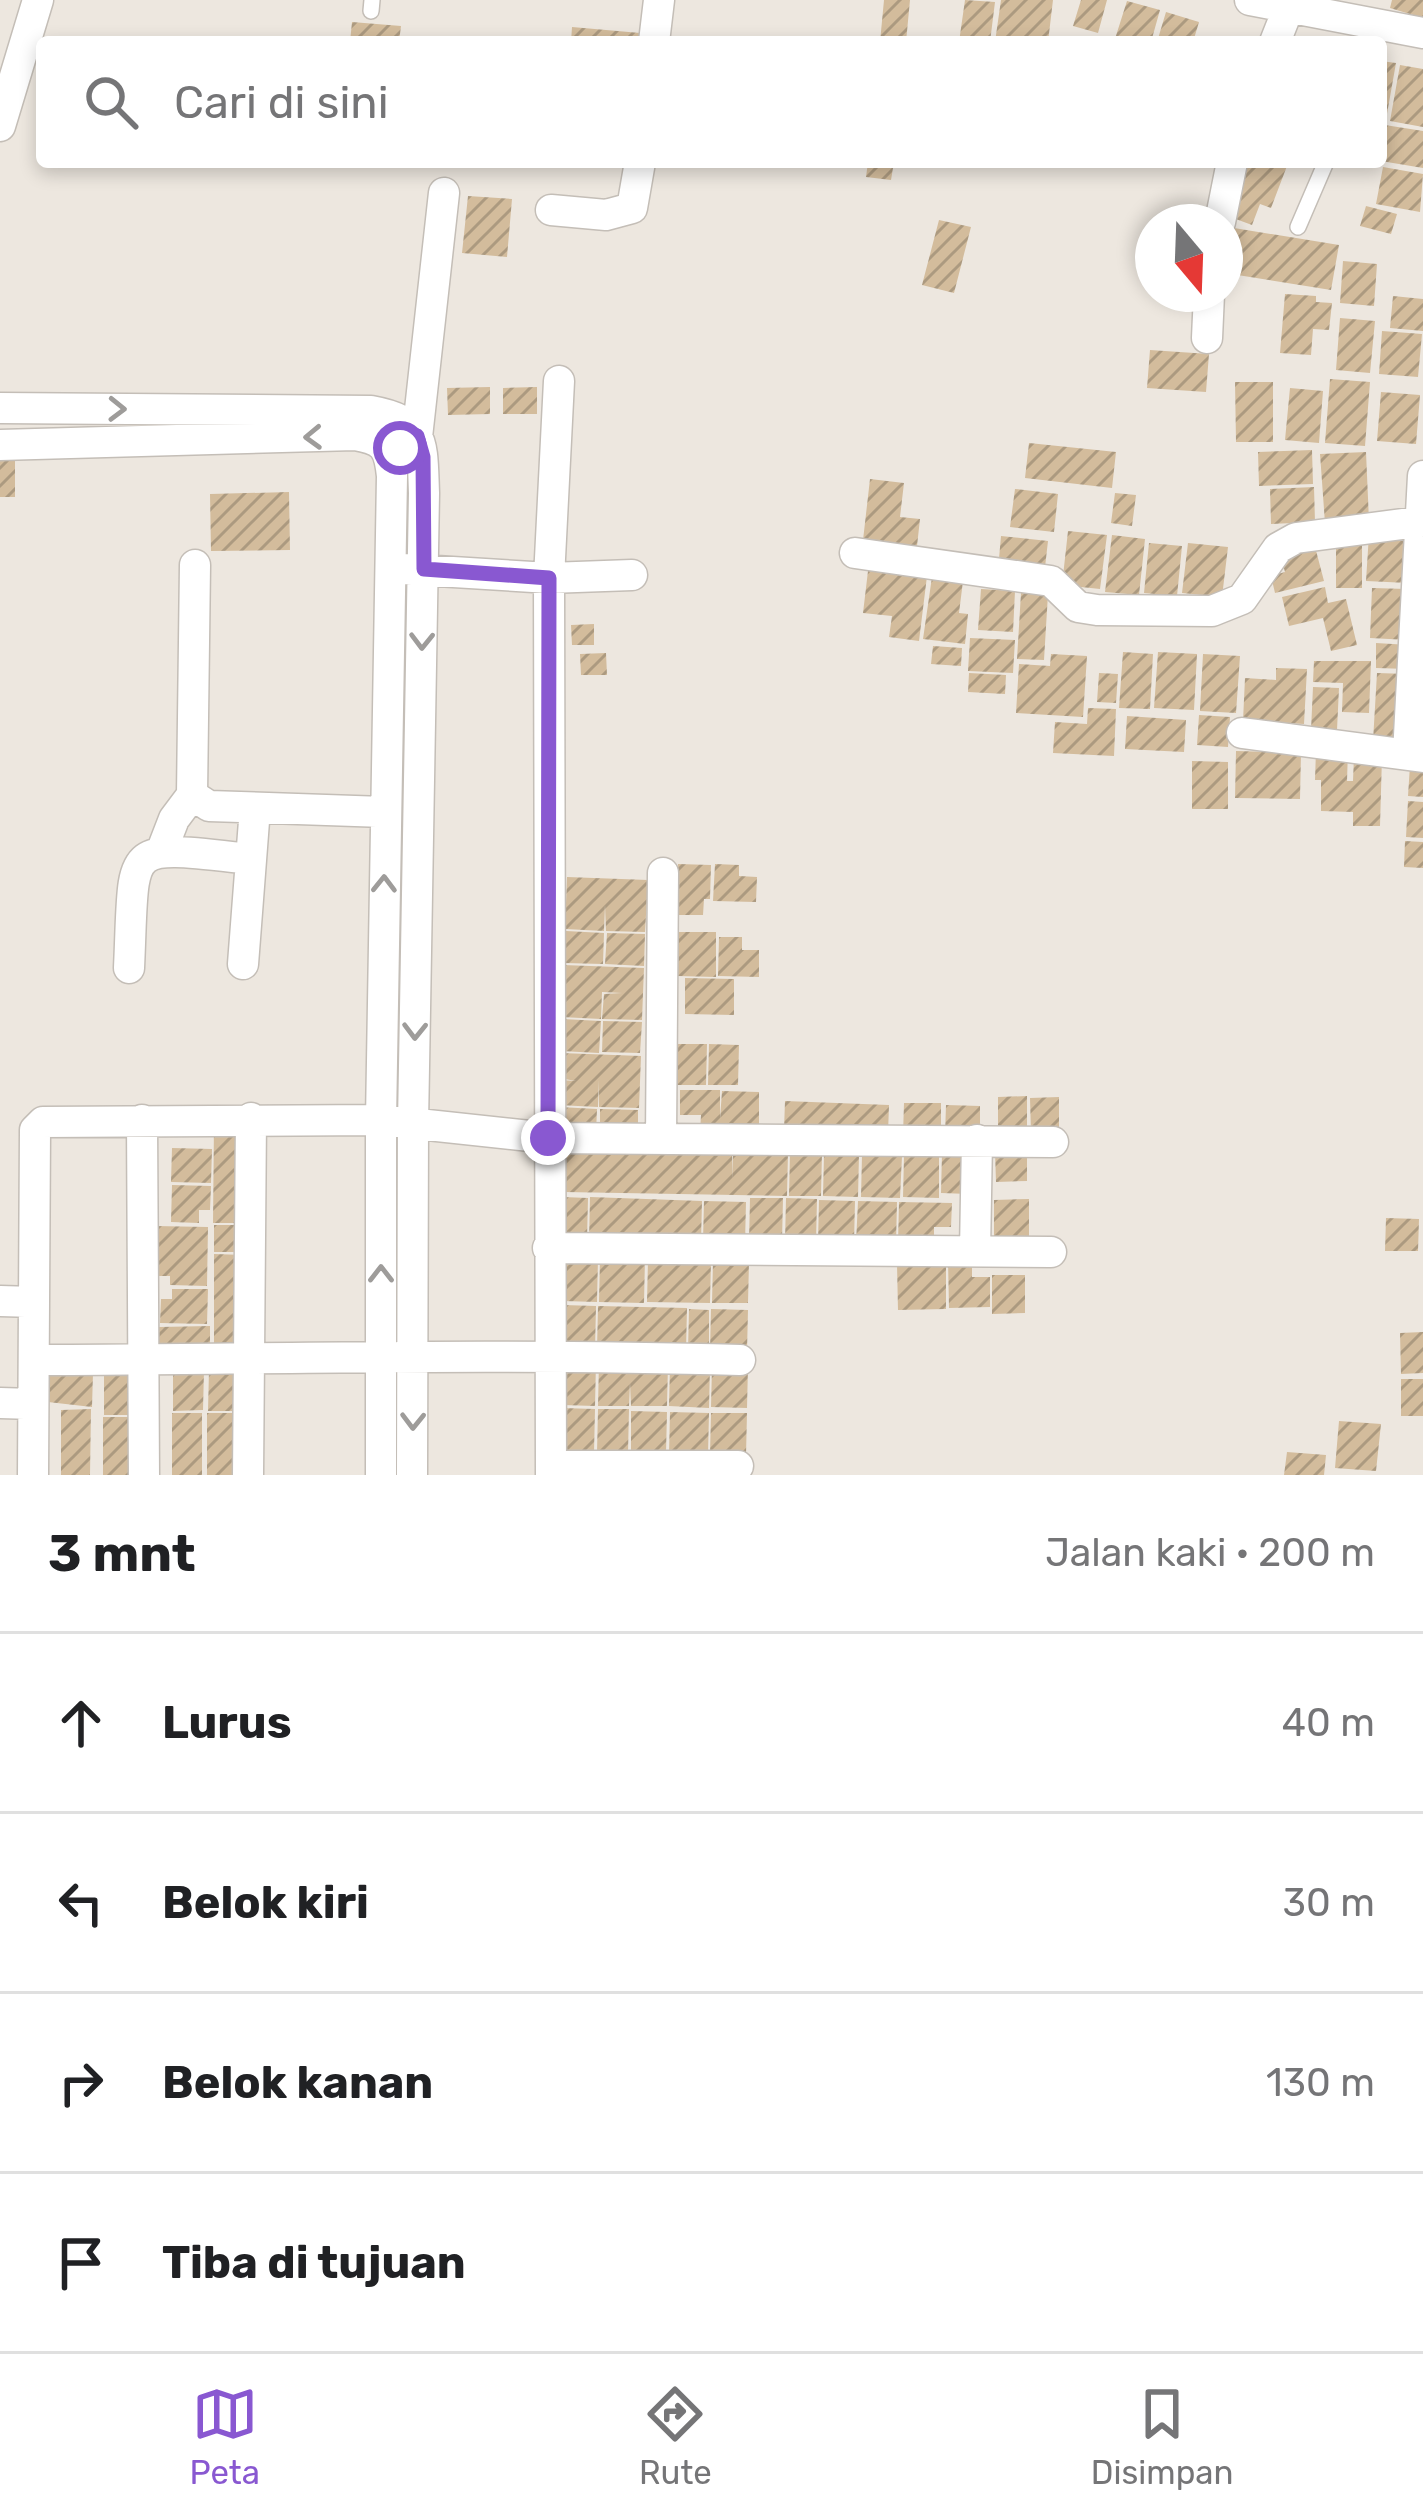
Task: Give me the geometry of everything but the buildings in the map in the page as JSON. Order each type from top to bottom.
[{"type":"street","points":[[0,126],[38,0]]},
{"type":"street","points":[[655,36],[659,0]]},
{"type":"street","points":[[1250,0],[1362,32],[1423,32]]},
{"type":"street","points":[[1278,36],[1288,9]]},
{"type":"street","points":[[551,210],[606,215],[632,208],[639,168]]},
{"type":"street","points":[[1224,204],[1231,168]]},
{"type":"street","points":[[381,1475],[384,812],[392,476],[403,443],[445,194]]},
{"type":"street","points":[[1207,338],[1208,312]]},
{"type":"street","points":[[559,380],[549,578],[552,1470],[738,1466]]},
{"type":"street","points":[[0,408],[235,426]]},
{"type":"street","points":[[0,445],[371,411],[400,416],[403,443],[424,475],[412,1475]]},
{"type":"street","points":[[1242,734],[1416,756],[1418,522],[1423,476]]},
{"type":"street","points":[[855,553],[1051,581],[1078,607],[1212,611],[1242,599],[1278,548],[1295,538],[1418,522]]},
{"type":"street","points":[[162,850],[174,819],[192,795],[195,566]]},
{"type":"street","points":[[388,568],[549,578],[632,575]]},
{"type":"street","points":[[192,795],[209,806],[384,812]]},
{"type":"street","points":[[243,964],[255,808]]},
{"type":"street","points":[[129,968],[133,875],[140,859],[162,850],[251,859]]},
{"type":"street","points":[[661,1139],[663,873]]},
{"type":"street","points":[[248,1475],[250,1118]]},
{"type":"street","points":[[33,1475],[34,1130],[50,1120],[381,1120],[548,1138],[1053,1142]]},
{"type":"street","points":[[142,1120],[144,1475]]},
{"type":"street","points":[[975,1251],[977,1140]]},
{"type":"street","points":[[548,1248],[1051,1252]]},
{"type":"street","points":[[0,1301],[34,1302]]},
{"type":"street","points":[[34,1360],[415,1360],[552,1354],[740,1360]]},
{"type":"street","points":[[0,1403],[33,1404]]},
{"type":"lane","points":[[1298,227],[1323,168]]},
{"type":"route","points":[[400,448],[417,436],[423,457],[424,569],[549,578],[548,1138]]}]
